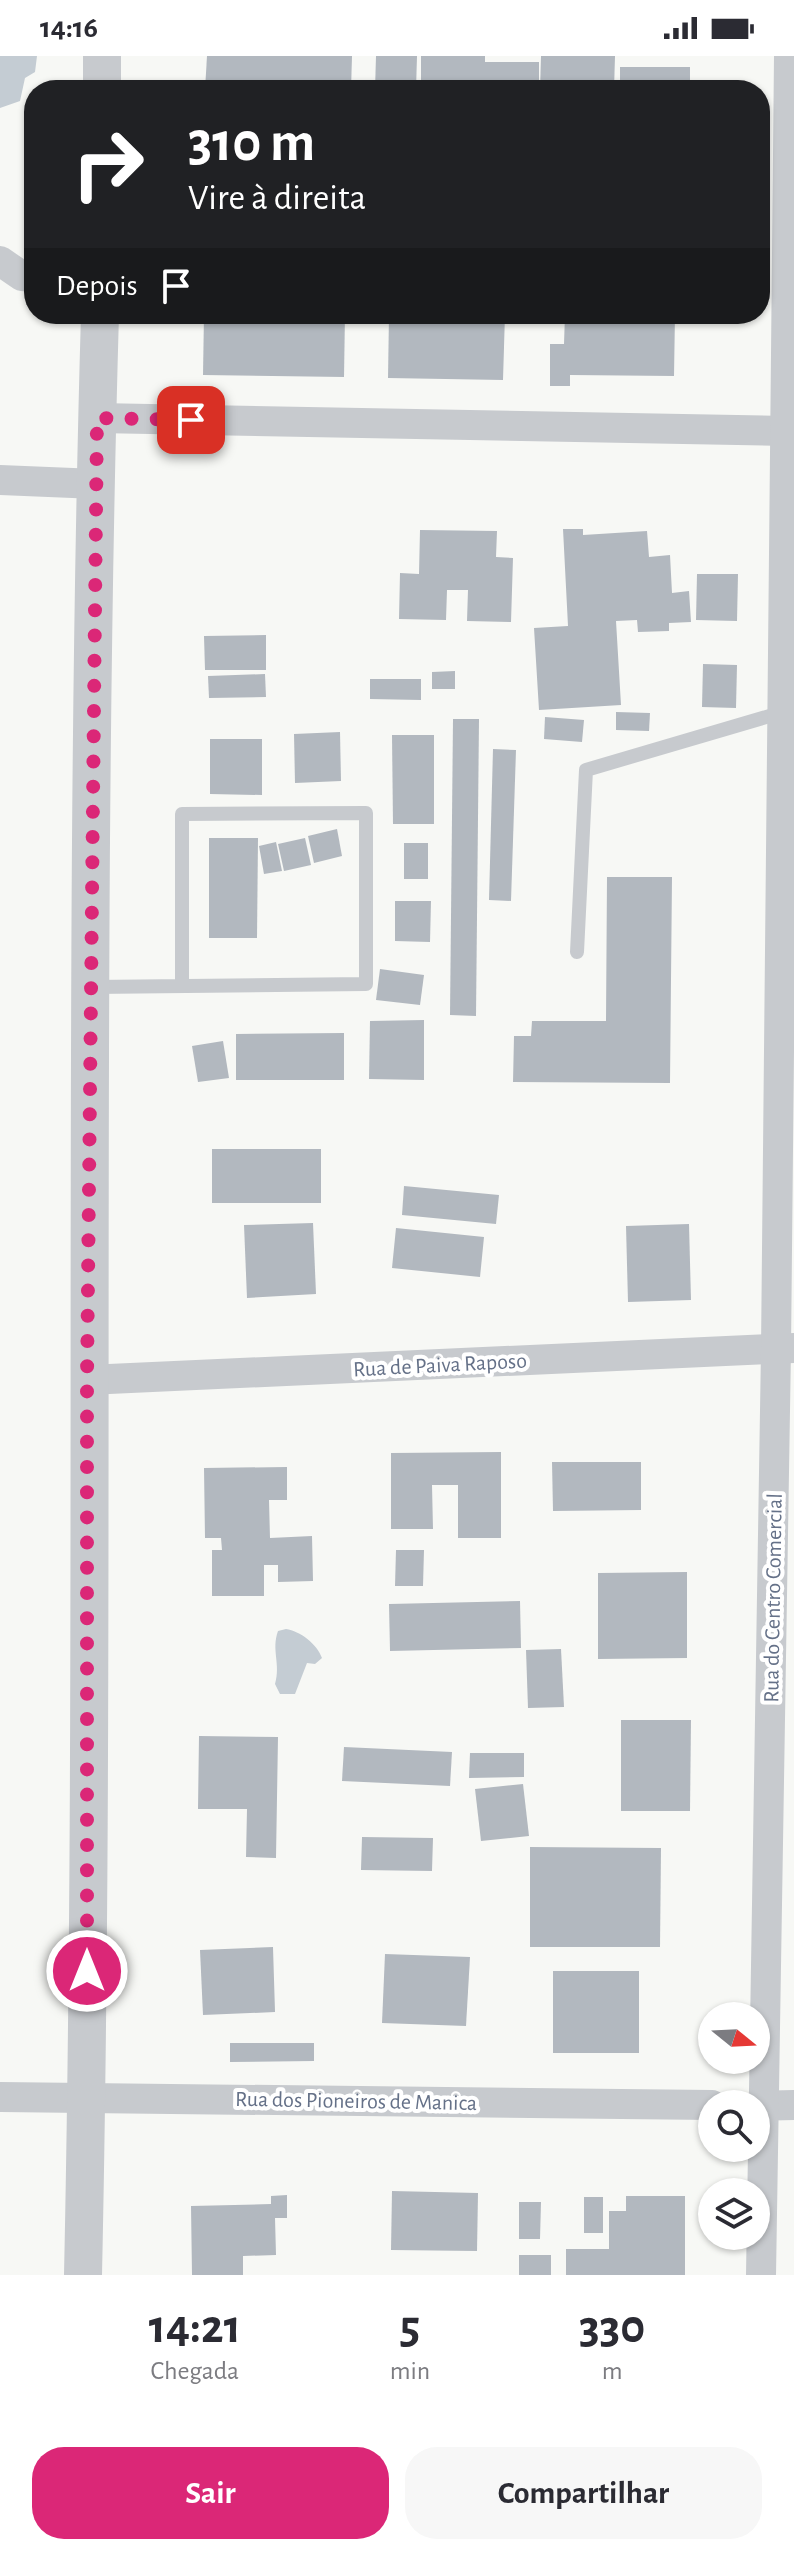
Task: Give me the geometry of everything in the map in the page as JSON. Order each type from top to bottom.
[{"type":"street","points":[[102,56],[102,80]]},
{"type":"street","name":"Rua do Centro Comercial","points":[[761,2275],[772,2105],[785,1349],[783,712],[789,56]]},
{"type":"street","points":[[0,261],[24,276]]},
{"type":"street","points":[[83,2275],[87,2096],[90,987],[100,324]]},
{"type":"street","points":[[97,418],[785,431]]},
{"type":"street","points":[[0,480],[97,484]]},
{"type":"street","name":"Rua de Paiva Raposo","points":[[87,1380],[785,1349]]},
{"type":"street","name":"Rua dos Pioneiros de Manica","points":[[0,2097],[698,2105]]},
{"type":"lane","points":[[577,952],[586,770],[783,712]]},
{"type":"lane","points":[[90,987],[182,986],[366,984],[366,813],[182,814],[182,986]]},
{"type":"shaded area","points":[[0,56],[37,56],[35,72],[25,78],[20,101],[0,108]]},
{"type":"shaded area","points":[[286,1629],[307,1639],[322,1658],[315,1664],[307,1663],[295,1694],[280,1694],[275,1684],[276,1638],[278,1631]]},
{"type":"building","points":[[207,56],[352,56],[351,80],[206,80]]},
{"type":"building","points":[[376,56],[417,56],[416,80],[375,80]]},
{"type":"building","points":[[421,56],[485,56],[485,62],[539,62],[539,80],[421,80]]},
{"type":"building","points":[[541,56],[615,56],[614,80],[540,80]]},
{"type":"building","points":[[620,67],[690,67],[690,80],[620,80]]},
{"type":"building","points":[[204,324],[345,324],[344,377],[203,375]]},
{"type":"building","points":[[389,324],[505,324],[503,380],[388,378]]},
{"type":"building","points":[[565,324],[675,324],[674,376],[570,375],[570,386],[550,386],[550,344],[564,344]]},
{"type":"building","points":[[563,529],[583,529],[583,535],[647,531],[649,557],[670,555],[672,593],[689,591],[691,622],[669,623],[669,631],[638,632],[637,620],[616,621],[621,705],[539,710],[534,628],[568,626]]},
{"type":"building","points":[[420,530],[497,531],[496,557],[513,558],[511,622],[467,621],[468,590],[447,590],[446,620],[399,619],[400,573],[419,574]]},
{"type":"building","points":[[697,574],[738,574],[737,621],[696,620]]},
{"type":"building","points":[[266,635],[266,670],[205,670],[204,636]]},
{"type":"building","points":[[703,664],[737,665],[736,708],[702,707]]},
{"type":"building","points":[[455,671],[455,689],[432,689],[432,672]]},
{"type":"building","points":[[265,674],[266,697],[209,698],[208,676]]},
{"type":"building","points":[[370,679],[421,679],[421,700],[370,699]]},
{"type":"building","points":[[616,712],[650,713],[649,731],[616,730]]},
{"type":"building","points":[[545,717],[584,720],[582,742],[544,739]]},
{"type":"building","points":[[453,719],[479,719],[476,1016],[450,1015]]},
{"type":"building","points":[[340,732],[341,781],[295,783],[294,734]]},
{"type":"building","points":[[392,735],[434,735],[434,824],[393,824]]},
{"type":"building","points":[[210,739],[262,739],[262,795],[210,794]]},
{"type":"building","points":[[493,749],[516,750],[511,901],[489,900]]},
{"type":"building","points":[[337,829],[342,856],[314,863],[308,836]]},
{"type":"building","points":[[209,838],[258,838],[257,938],[209,938]]},
{"type":"building","points":[[305,838],[311,865],[284,871],[278,844]]},
{"type":"building","points":[[276,842],[282,871],[264,874],[259,846]]},
{"type":"building","points":[[404,843],[428,843],[428,879],[404,879]]},
{"type":"building","points":[[607,877],[672,877],[670,1083],[513,1082],[514,1036],[531,1036],[532,1021],[606,1021]]},
{"type":"building","points":[[395,901],[431,901],[430,942],[395,941]]},
{"type":"building","points":[[380,969],[424,975],[420,1005],[376,1000]]},
{"type":"building","points":[[424,1020],[424,1080],[369,1079],[370,1021]]},
{"type":"building","points":[[344,1033],[344,1080],[236,1080],[236,1034]]},
{"type":"building","points":[[223,1041],[229,1078],[198,1082],[192,1046]]},
{"type":"building","points":[[212,1149],[321,1149],[321,1203],[212,1203]]},
{"type":"building","points":[[404,1186],[499,1195],[496,1224],[402,1215]]},
{"type":"building","points":[[313,1223],[316,1294],[247,1298],[244,1225]]},
{"type":"building","points":[[689,1224],[691,1300],[628,1302],[626,1226]]},
{"type":"building","points":[[396,1228],[484,1237],[480,1277],[392,1268]]},
{"type":"building","points":[[501,1452],[501,1538],[458,1538],[458,1485],[432,1485],[433,1529],[391,1529],[391,1453]]},
{"type":"building","points":[[552,1462],[641,1462],[641,1510],[553,1511]]},
{"type":"building","points":[[287,1467],[287,1500],[269,1500],[270,1538],[312,1536],[313,1581],[278,1582],[278,1565],[264,1565],[264,1596],[212,1596],[212,1550],[222,1550],[221,1538],[205,1538],[204,1468]]},
{"type":"building","points":[[396,1550],[424,1550],[423,1586],[395,1586]]},
{"type":"building","points":[[687,1572],[687,1658],[598,1659],[598,1573]]},
{"type":"building","points":[[520,1601],[521,1648],[390,1651],[389,1604]]},
{"type":"building","points":[[561,1649],[564,1707],[528,1708],[526,1650]]},
{"type":"building","points":[[621,1720],[691,1720],[690,1811],[621,1811]]},
{"type":"building","points":[[199,1736],[278,1737],[276,1858],[246,1857],[247,1809],[198,1809]]},
{"type":"building","points":[[344,1747],[452,1752],[450,1786],[342,1781]]},
{"type":"building","points":[[470,1753],[524,1753],[524,1777],[469,1778]]},
{"type":"building","points":[[523,1784],[529,1836],[481,1841],[475,1789]]},
{"type":"building","points":[[362,1837],[433,1838],[432,1871],[361,1870]]},
{"type":"building","points":[[530,1847],[661,1848],[660,1947],[530,1947]]},
{"type":"building","points":[[273,1947],[275,2012],[203,2015],[200,1950]]},
{"type":"building","points":[[385,1954],[470,1957],[466,2026],[382,2023]]},
{"type":"building","points":[[553,1971],[639,1971],[639,2053],[553,2053]]},
{"type":"building","points":[[230,2043],[314,2043],[314,2061],[230,2062]]},
{"type":"building","points":[[392,2191],[478,2193],[477,2251],[391,2250]]},
{"type":"building","points":[[287,2195],[287,2218],[275,2218],[276,2255],[243,2256],[243,2275],[192,2275],[191,2206],[271,2204],[271,2196]]},
{"type":"building","points":[[626,2196],[685,2196],[685,2275],[566,2275],[566,2249],[609,2249],[609,2211],[626,2211]]},
{"type":"building","points":[[584,2197],[603,2197],[603,2233],[584,2233]]},
{"type":"building","points":[[519,2202],[541,2202],[540,2239],[519,2239]]},
{"type":"building","points":[[519,2255],[551,2255],[551,2275],[519,2275]]},
{"type":"route","points":[[87,1971],[87,1380],[97,418],[191,420]]}]
